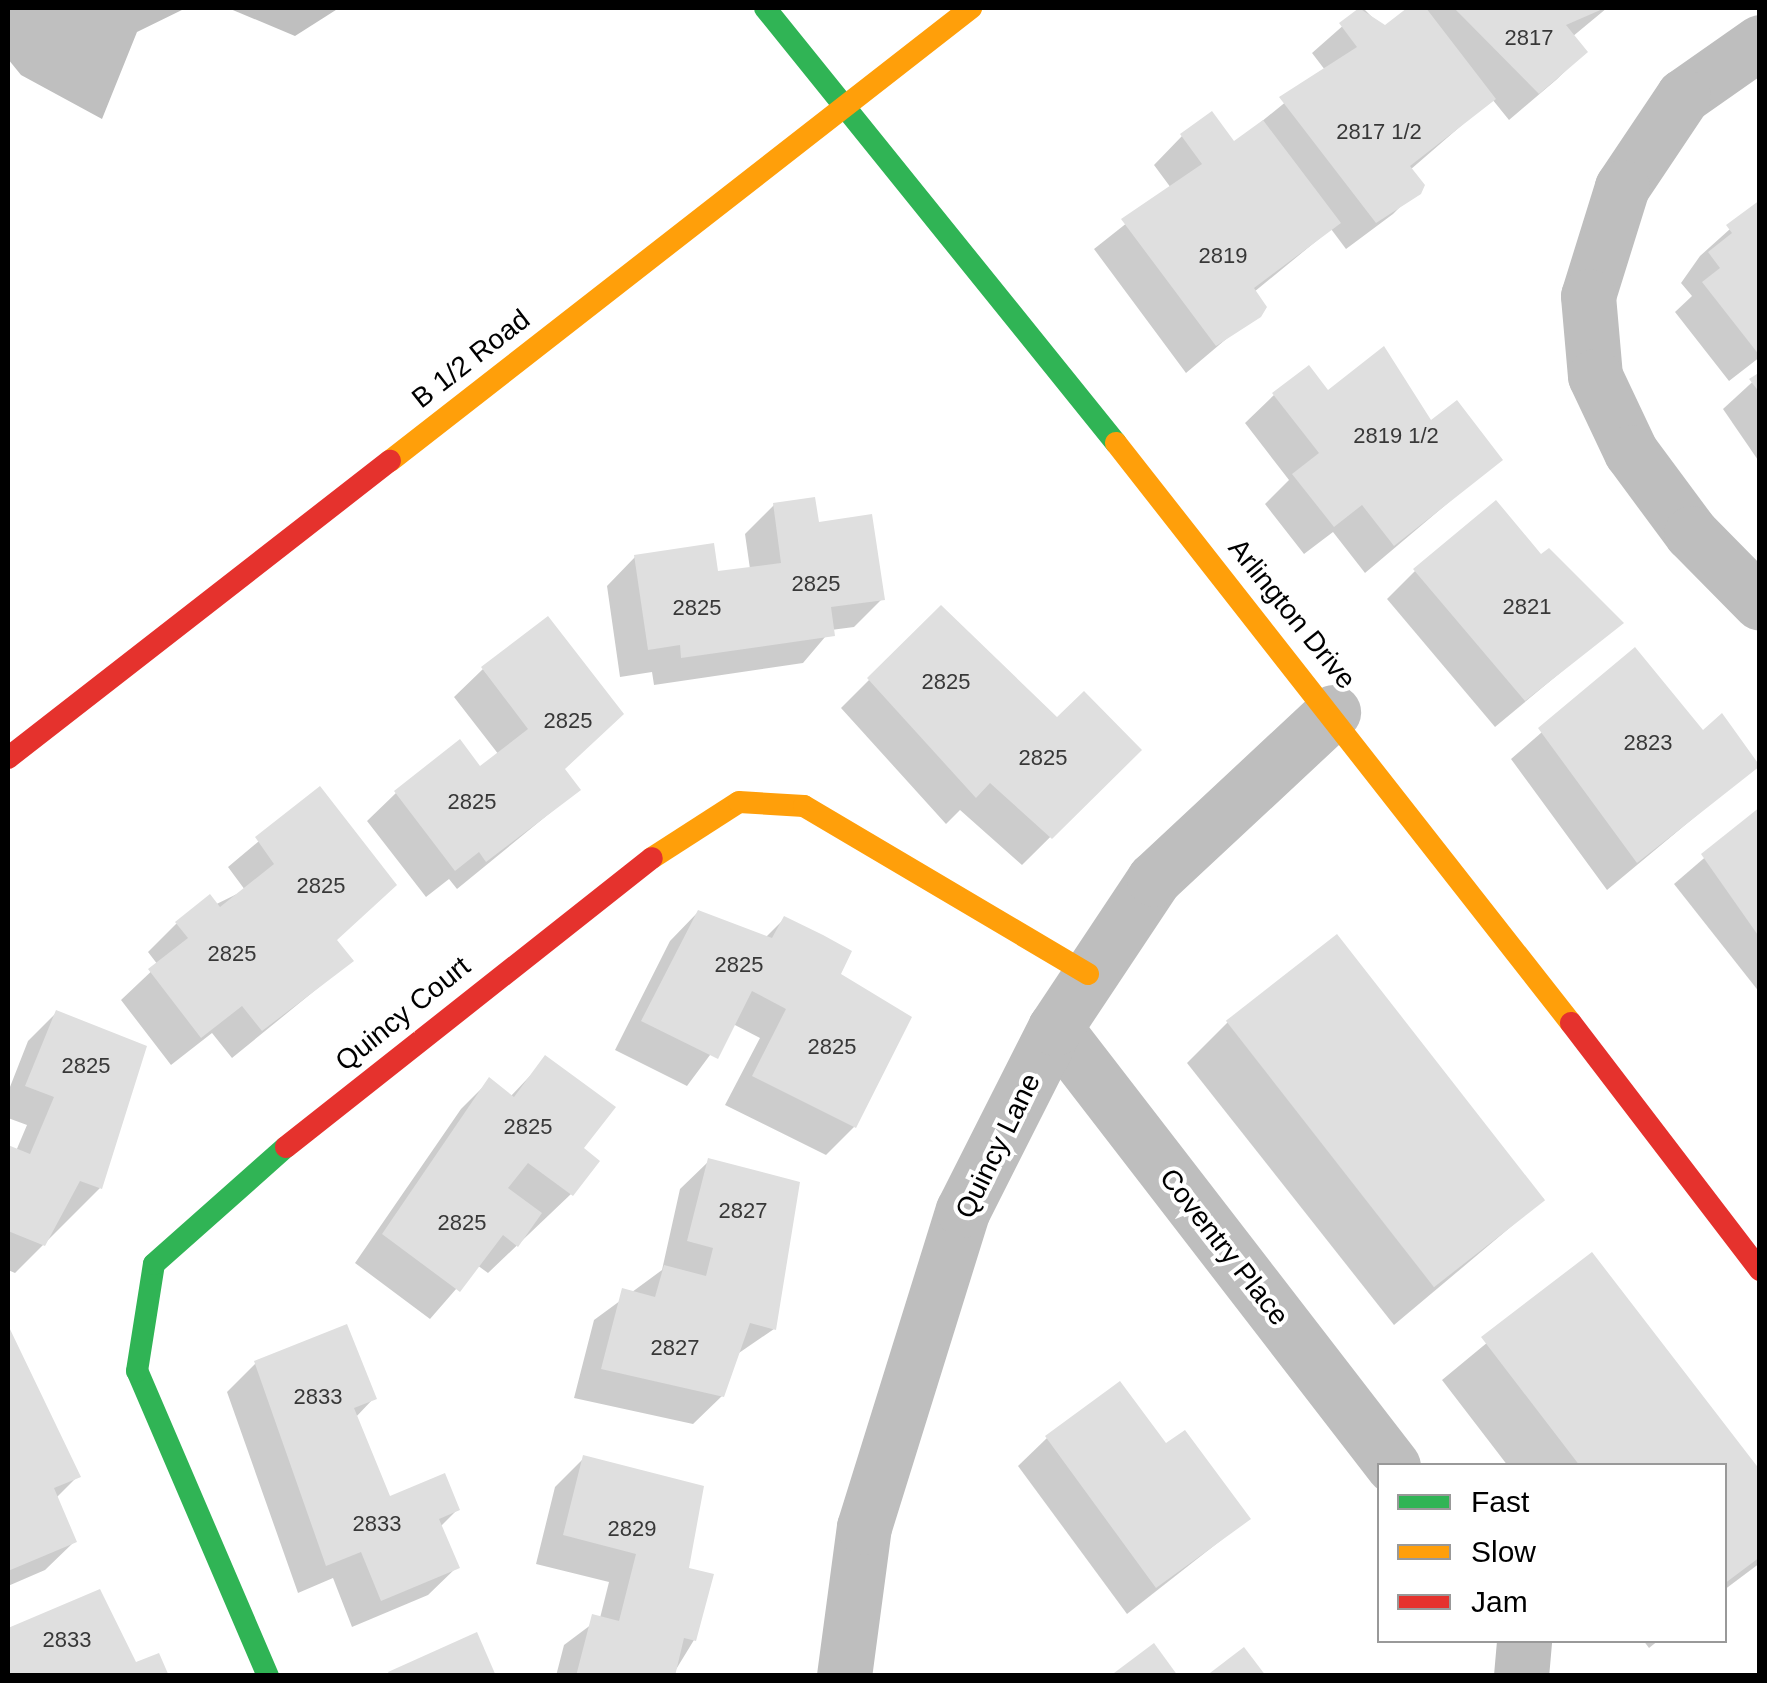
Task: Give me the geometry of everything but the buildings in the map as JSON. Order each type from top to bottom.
[{"type":"street","name":"Arlington Drive","points":[[765,8],[841,108],[1333,712],[1754,1253]]},
{"type":"street","name":"B 1/2 Road","points":[[8,758],[971,8]]},
{"type":"street","points":[[1760,42],[1683,96],[1622,188],[1588,296],[1594,376],[1631,452],[1691,533],[1760,603]]},
{"type":"street","name":"Quincy Lane","points":[[844,1676],[864,1527],[963,1210],[1055,1028],[1154,879],[1333,712]]},
{"type":"street","name":"Quincy Court","points":[[268,1676],[137,1371],[154,1264],[238,1185],[691,827],[739,802],[804,806],[1088,974]]},
{"type":"street","name":"Coventry Place","points":[[1055,1028],[1391,1463]]},
{"type":"street","points":[[1521,1676],[1524,1643]]},
{"type":"shaded area","points":[[8,8],[186,8],[137,32],[102,119],[21,75],[8,59]]},
{"type":"shaded area","points":[[228,8],[339,8],[295,36]]},
{"type":"traffic: fast","points":[[765,8],[1116,443]]},
{"type":"traffic: fast","points":[[268,1676],[137,1371],[154,1264],[286,1147]]},
{"type":"traffic: slow","points":[[390,461],[971,8]]},
{"type":"traffic: slow","points":[[1116,443],[1571,1023]]},
{"type":"traffic: slow","points":[[652,858],[739,802],[804,806],[1088,974]]},
{"type":"traffic: jam","points":[[8,758],[390,461]]},
{"type":"traffic: jam","points":[[286,1147],[652,858]]},
{"type":"traffic: jam","points":[[1571,1023],[1760,1270]]}]
